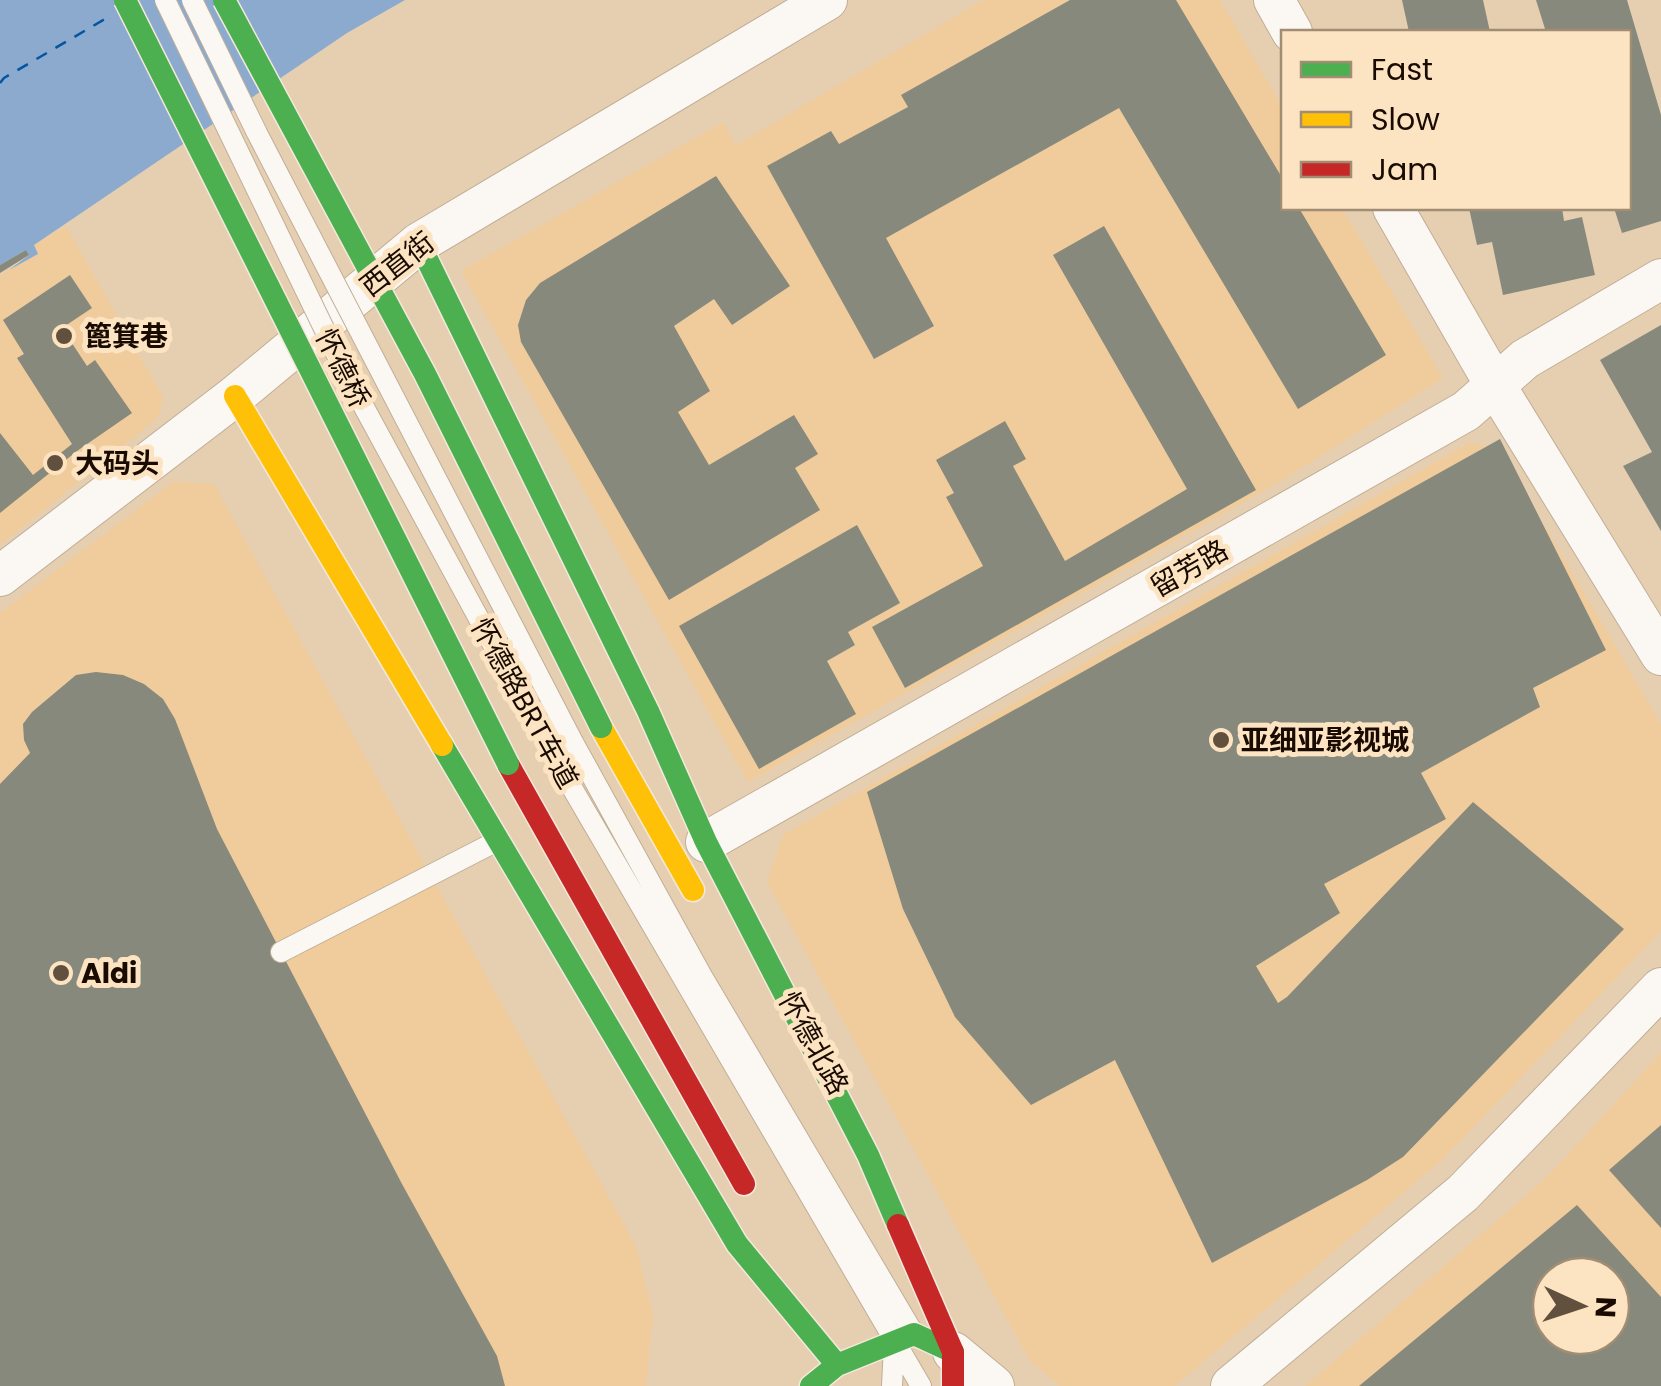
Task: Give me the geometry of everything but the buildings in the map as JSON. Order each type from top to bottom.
[{"type":"main road","name":"怀德桥","points":[[125,0],[508,764],[752,1200]]},
{"type":"main road","points":[[224,0],[425,374],[601,728],[708,918]]},
{"type":"main road","points":[[419,243],[648,711],[706,842],[868,1155],[950,1375]]},
{"type":"main road","points":[[235,396],[737,1244],[838,1365]]},
{"type":"main road","points":[[846,1161],[950,1375]]},
{"type":"main road","points":[[786,1266],[850,1386]]},
{"type":"main road","points":[[811,1386],[838,1365],[904,1336],[950,1375],[978,1386]]},
{"type":"street","name":"西直街","points":[[0,576],[235,396],[419,243],[827,0]]},
{"type":"street","points":[[1274,0],[1291,30]]},
{"type":"street","points":[[1394,210],[1495,385],[1661,656]]},
{"type":"street","name":"留芳路","points":[[706,842],[1466,411],[1525,359],[1661,279]]},
{"type":"street","points":[[1232,1386],[1462,1193],[1661,988]]},
{"type":"street","points":[[950,1375],[994,1386]]},
{"type":"lane","name":"怀德路BRT车道","points":[[164,0],[346,374],[554,757],[904,1336]]},
{"type":"lane","name":"怀德路BRT车道","points":[[192,0],[573,742],[904,1336],[921,1386]]},
{"type":"lane","points":[[281,952],[498,840]]},
{"type":"lane","points":[[892,1386],[904,1336],[950,1375]]},
{"type":"shaded area","points":[[983,0],[1220,0],[1281,105],[1281,210],[1343,210],[1443,378],[1283,480],[748,782],[461,271],[723,122],[736,145]]},
{"type":"shaded area","name":"篦箕巷","points":[[66,226],[163,397],[158,418],[0,545],[0,275],[38,254],[33,245]]},
{"type":"shaded area","points":[[1469,443],[1499,448],[1661,724],[1661,931],[1442,1160],[1175,1386],[1060,1386],[1030,1361],[767,882],[783,835]]},
{"type":"shaded area","points":[[174,481],[214,484],[636,1246],[653,1314],[646,1386],[0,1386],[0,613]]},
{"type":"shaded area","points":[[1661,1053],[1661,1386],[1305,1386],[1545,1179]]},
{"type":"water","points":[[0,0],[405,0],[347,33],[34,245],[38,254],[9,270],[29,255],[26,250],[0,265]]},
{"type":"ferry route","points":[[0,83],[105,19]]},
{"type":"traffic: fast","points":[[125,0],[508,764]]},
{"type":"traffic: fast","points":[[224,0],[425,374],[601,727]]},
{"type":"traffic: fast","points":[[419,243],[648,711],[706,842],[868,1155],[898,1225]]},
{"type":"traffic: fast","points":[[442,745],[737,1244],[837,1365]]},
{"type":"traffic: fast","points":[[811,1386],[837,1365],[914,1334],[953,1352]]},
{"type":"traffic: slow","points":[[235,396],[442,745]]},
{"type":"traffic: slow","points":[[601,727],[693,890]]},
{"type":"traffic: jam","points":[[508,764],[744,1184]]},
{"type":"traffic: jam","points":[[898,1225],[953,1352],[953,1386]]},
{"type":"place","name":"篦箕巷","points":[[64,336]]},
{"type":"place","name":"大码头","points":[[55,463]]},
{"type":"place","name":"亚细亚影视城","points":[[1221,740]]},
{"type":"place","name":"Aldi","points":[[61,973]]}]
